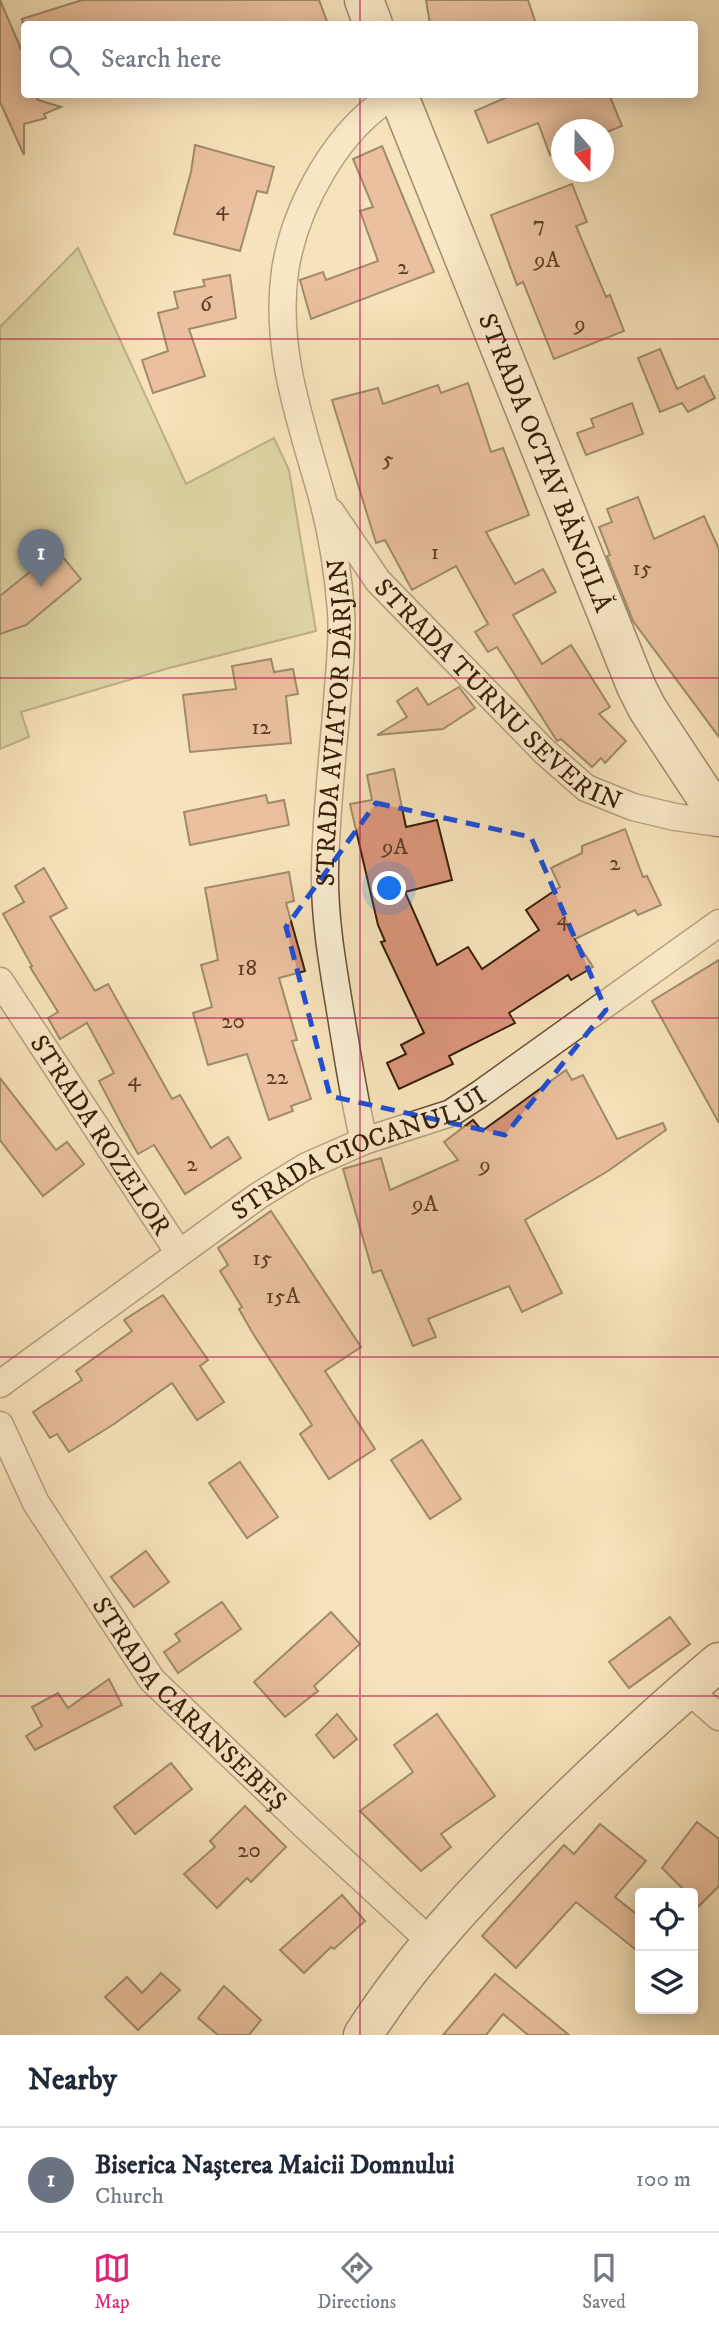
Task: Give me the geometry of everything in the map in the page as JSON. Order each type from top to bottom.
[{"type":"street","points":[[364,0],[372,21]]},
{"type":"street","name":"STRADA AVIATOR DÂRJAN","points":[[364,1141],[356,1109],[328,935],[325,869],[342,613],[323,499],[302,433],[286,364],[281,317],[285,269],[300,215],[316,179],[356,126],[378,104],[389,98]]},
{"type":"street","name":"STRADA OCTAV BĂNCILĂ","points":[[399,98],[636,686],[647,708],[719,817]]},
{"type":"street","name":"STRADA TURNU SEVERIN","points":[[323,499],[378,581],[575,779],[608,799],[633,807],[675,817],[719,823]]},
{"type":"street","name":"STRADA CIOCANULUI","points":[[0,1384],[281,1182],[305,1167],[364,1141],[451,1112],[719,923]]},
{"type":"street","name":"STRADA ROZELOR","points":[[0,982],[179,1253]]},
{"type":"street","name":"STRADA CARANSEBEȘ","points":[[0,1425],[36,1503],[152,1680],[430,1941]]},
{"type":"street","points":[[369,2033],[430,1941],[512,1854],[603,1765],[719,1662]]},
{"type":"street","points":[[687,1689],[719,1717]]},
{"type":"highlighted area","points":[[376,803],[531,837],[606,1010],[505,1135],[330,1096],[286,927]]},
{"type":"green space","points":[[78,248],[186,484],[274,438],[289,470],[316,631],[169,668],[21,712],[29,737],[0,749],[0,327]]},
{"type":"building","points":[[0,0],[21,49],[21,98],[37,98],[61,107],[44,114],[46,118],[24,124],[24,155],[0,102]]},
{"type":"building","points":[[82,0],[319,0],[327,21],[22,21]]},
{"type":"building","points":[[426,0],[528,0],[535,21],[430,21]]},
{"type":"building","points":[[505,98],[611,98],[622,126],[614,129],[614,119],[551,119],[550,155],[538,123],[488,143],[475,111]]},
{"type":"building","points":[[195,145],[274,167],[267,193],[257,191],[240,251],[174,234],[191,172]]},
{"type":"building","points":[[382,146],[434,272],[311,319],[300,280],[323,272],[326,280],[378,261],[360,211],[373,207],[353,159]]},
{"type":"building","points":[[572,184],[587,222],[576,226],[606,297],[610,295],[624,331],[554,359],[523,282],[517,285],[491,215]]},
{"type":"building","points":[[230,275],[236,318],[189,329],[205,376],[153,393],[142,360],[168,351],[158,313],[178,308],[174,292],[205,286],[203,280]]},
{"type":"building","points":[[660,349],[677,389],[704,376],[715,398],[688,412],[682,403],[660,412],[638,358]]},
{"type":"building","points":[[468,383],[491,452],[503,448],[529,515],[486,532],[515,584],[543,569],[556,592],[513,615],[542,664],[571,645],[610,707],[599,714],[626,741],[605,763],[601,758],[592,767],[561,739],[557,741],[497,647],[488,652],[475,632],[488,624],[456,566],[412,590],[385,540],[376,543],[332,400],[378,388],[383,404],[438,385],[441,393]]},
{"type":"building","points":[[632,403],[643,434],[586,455],[577,433],[594,427],[591,419]]},
{"type":"building","points":[[638,497],[654,539],[704,516],[719,549],[719,737],[633,621],[607,556],[610,555],[599,527],[612,522],[607,509]]},
{"type":"building","points":[[57,550],[81,579],[26,625],[0,634],[0,596]]},
{"type":"building","points":[[271,659],[274,672],[293,669],[298,694],[286,696],[291,743],[190,752],[183,695],[236,689],[232,666]]},
{"type":"building","points":[[459,687],[475,708],[443,729],[377,735],[407,717],[397,701],[417,688],[428,705]]},
{"type":"building","points":[[394,769],[406,827],[437,820],[452,880],[405,892],[437,965],[468,947],[482,969],[539,930],[526,910],[560,887],[551,868],[582,853],[582,846],[625,829],[643,877],[647,876],[661,905],[638,915],[635,910],[575,939],[593,967],[571,980],[568,975],[509,1013],[515,1023],[449,1056],[453,1064],[399,1089],[387,1063],[406,1054],[401,1045],[424,1033],[381,942],[385,941],[378,925],[350,804],[372,800],[367,775]]},
{"type":"building","points":[[266,795],[268,803],[284,800],[289,825],[190,845],[184,812]]},
{"type":"building","points":[[44,868],[67,908],[50,917],[95,991],[108,984],[172,1099],[180,1095],[211,1148],[228,1137],[241,1158],[185,1194],[154,1145],[138,1154],[99,1081],[114,1073],[87,1023],[60,1039],[48,1018],[58,1012],[30,967],[32,966],[3,914],[24,902],[15,886]]},
{"type":"building","points":[[289,872],[294,901],[286,903],[305,971],[279,978],[297,1040],[292,1041],[311,1099],[291,1106],[293,1111],[269,1120],[247,1054],[208,1065],[193,1013],[212,1007],[201,965],[218,960],[205,888]]},
{"type":"building","points":[[719,960],[719,1123],[652,1001]]},
{"type":"building","points":[[566,1070],[572,1080],[583,1075],[617,1139],[663,1123],[666,1130],[608,1171],[525,1220],[562,1293],[522,1312],[509,1286],[428,1319],[436,1337],[413,1346],[381,1270],[373,1273],[343,1169],[381,1158],[390,1190],[458,1160],[444,1142],[473,1120],[482,1131]]},
{"type":"building","points":[[0,1078],[56,1150],[67,1142],[84,1164],[43,1196],[0,1140]]},
{"type":"building","points":[[271,1211],[361,1347],[325,1371],[375,1449],[329,1479],[300,1434],[312,1425],[252,1332],[239,1309],[242,1307],[220,1271],[228,1265],[218,1248]]},
{"type":"building","points":[[163,1295],[208,1360],[200,1366],[224,1402],[197,1420],[172,1383],[69,1452],[57,1434],[50,1438],[33,1412],[82,1380],[76,1371],[132,1331],[124,1320]]},
{"type":"building","points":[[422,1440],[461,1499],[430,1519],[391,1460]]},
{"type":"building","points":[[240,1462],[278,1517],[247,1538],[209,1483]]},
{"type":"building","points":[[146,1551],[169,1582],[134,1607],[111,1577]]},
{"type":"building","points":[[222,1602],[241,1629],[178,1673],[164,1652],[180,1641],[175,1634]]},
{"type":"building","points":[[331,1612],[360,1644],[314,1686],[318,1691],[285,1717],[254,1682]]},
{"type":"building","points":[[670,1617],[690,1644],[629,1688],[609,1662]]},
{"type":"building","points":[[109,1679],[122,1705],[35,1750],[26,1736],[42,1726],[32,1707],[58,1693],[68,1708]]},
{"type":"building","points":[[337,1714],[357,1739],[334,1758],[316,1735]]},
{"type":"building","points":[[437,1714],[495,1796],[441,1834],[451,1847],[421,1871],[360,1811],[413,1772],[394,1745]]},
{"type":"building","points":[[171,1763],[192,1789],[135,1834],[114,1807]]},
{"type":"building","points":[[245,1806],[286,1847],[251,1882],[247,1878],[217,1908],[184,1874],[215,1847],[210,1841]]},
{"type":"building","points":[[697,1822],[719,1839],[719,1886],[699,1906],[698,1888],[682,1888],[662,1868]]},
{"type":"building","points":[[600,1824],[646,1861],[615,1897],[635,1913],[635,1949],[576,1902],[516,1968],[482,1936],[564,1845],[574,1854]]},
{"type":"building","points":[[342,1895],[365,1921],[334,1949],[331,1947],[304,1973],[280,1950]]},
{"type":"building","points":[[161,1973],[180,1990],[138,2030],[105,1997],[127,1977],[142,1993]]},
{"type":"building","points":[[495,1974],[569,2035],[528,2035],[503,2014],[486,2035],[443,2035]]},
{"type":"building","points":[[224,1986],[261,2020],[249,2035],[218,2035],[198,2018]]},
{"type":"place","name":"Biserica Nașterea Maicii Domnului","points":[[41,587]]}]
